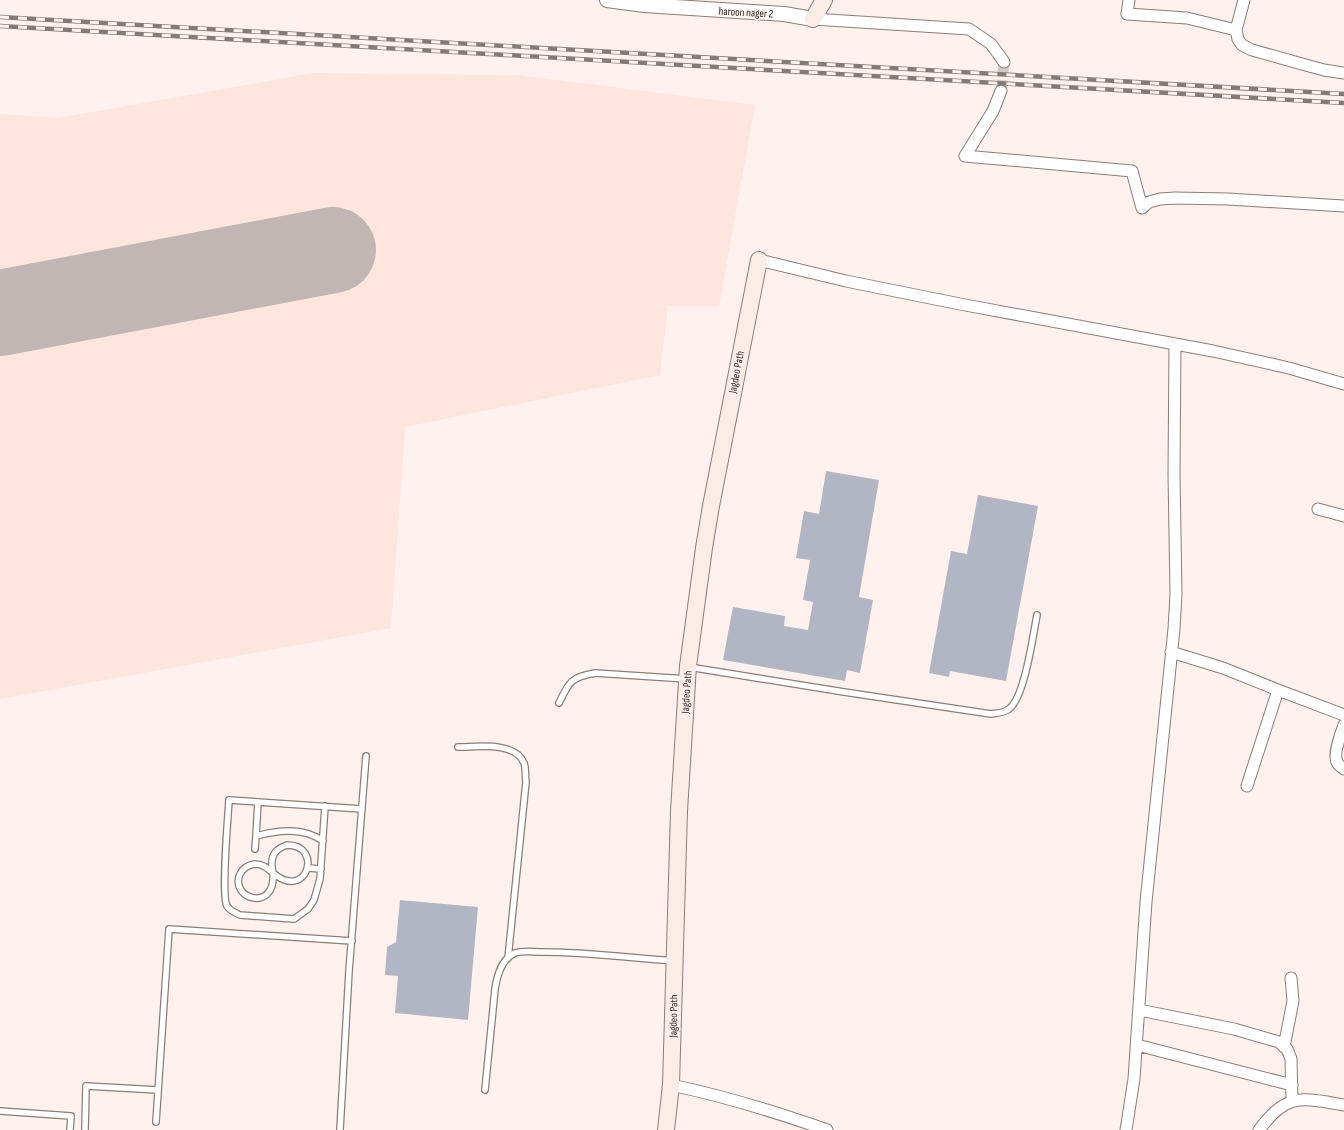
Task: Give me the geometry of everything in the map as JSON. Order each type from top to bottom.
[{"type":"main road","points":[[813,19],[824,0]]},
{"type":"main road","name":"Jagdeo Path","points":[[666,1130],[670,1085],[680,772],[687,673],[702,555],[759,260]]},
{"type":"street","name":"haroon nager 2","points":[[607,0],[644,6],[784,14],[813,19]]},
{"type":"street","points":[[1129,0],[1127,14],[1187,18],[1236,30]]},
{"type":"street","points":[[1244,0],[1236,30],[1238,39],[1242,44],[1252,50],[1324,70],[1344,73]]},
{"type":"street","points":[[813,19],[969,29],[991,44],[1004,62]]},
{"type":"street","points":[[1001,91],[993,111],[965,156],[1132,171],[1142,208],[1149,202],[1160,199],[1176,198],[1228,199],[1344,206]]},
{"type":"street","points":[[759,260],[846,281],[960,304],[1176,344],[1289,368],[1344,384]]},
{"type":"street","points":[[1126,1130],[1134,1080],[1146,902],[1176,594],[1174,474],[1176,344]]},
{"type":"street","points":[[1318,509],[1344,516]]},
{"type":"street","points":[[1171,652],[1223,668],[1344,715]]},
{"type":"street","points":[[1247,786],[1278,690]]},
{"type":"street","points":[[1344,725],[1337,748],[1336,759],[1337,763],[1344,769]]},
{"type":"street","points":[[1284,1047],[1293,1000],[1291,978]]},
{"type":"street","points":[[1139,1010],[1234,1029],[1279,1042],[1287,1049],[1291,1059],[1292,1101]]},
{"type":"street","points":[[1137,1045],[1292,1085]]},
{"type":"street","points":[[670,1085],[711,1094],[758,1107],[827,1130]]},
{"type":"street","points":[[1259,1130],[1269,1117],[1280,1107],[1292,1101],[1307,1099],[1344,1105]]},
{"type":"lane","points":[[559,703],[567,687],[574,679],[582,675],[687,673],[844,692],[991,714],[1003,712],[1010,708],[1020,691],[1037,615]]},
{"type":"lane","points":[[458,747],[508,748],[518,754],[525,764],[526,782],[508,958]]},
{"type":"lane","points":[[340,1130],[366,756]]},
{"type":"lane","points":[[325,806],[319,885],[314,900],[308,909],[294,919],[240,915],[233,912],[227,906],[224,891],[229,800],[325,806],[362,809]]},
{"type":"lane","points":[[255,849],[258,802]]},
{"type":"lane","points":[[256,836],[278,832],[299,831],[315,835],[323,841]]},
{"type":"lane","points":[[308,868],[301,878],[290,882],[284,881],[273,873],[265,866],[260,864],[249,865],[241,872],[238,883],[243,894],[254,899],[265,896],[272,887],[273,873],[271,862],[273,856],[281,847],[287,845],[299,847],[303,851],[308,862],[308,868]]},
{"type":"lane","points":[[308,868],[321,869]]},
{"type":"lane","points":[[156,1122],[169,929],[352,941]]},
{"type":"lane","points":[[485,1090],[495,989],[498,975],[502,965],[515,953],[552,952],[674,961]]},
{"type":"lane","points":[[85,1130],[86,1086],[158,1090]]},
{"type":"lane","points":[[0,1111],[71,1116],[70,1130]]},
{"type":"shaded area","points":[[314,73],[518,75],[755,105],[719,306],[668,306],[660,375],[405,427],[391,628],[0,699],[0,114],[58,118]]},
{"type":"building","points":[[826,471],[879,480],[859,597],[873,600],[860,673],[847,670],[845,681],[723,660],[733,607],[785,616],[784,626],[808,630],[813,602],[803,600],[810,560],[796,558],[804,511],[819,514]]},
{"type":"building","points":[[978,495],[1038,506],[1006,681],[950,671],[949,677],[929,673],[951,551],[967,554]]},
{"type":"building","points":[[400,900],[478,907],[468,1020],[395,1013],[398,976],[385,975],[387,947],[396,942]]},
{"type":"runway","points":[[0,313],[333,250]]},
{"type":"tunnel","points":[[1001,91],[1004,62]]},
{"type":"railway","points":[[0,17],[1344,94]]},
{"type":"railway","points":[[0,26],[1344,103]]}]
